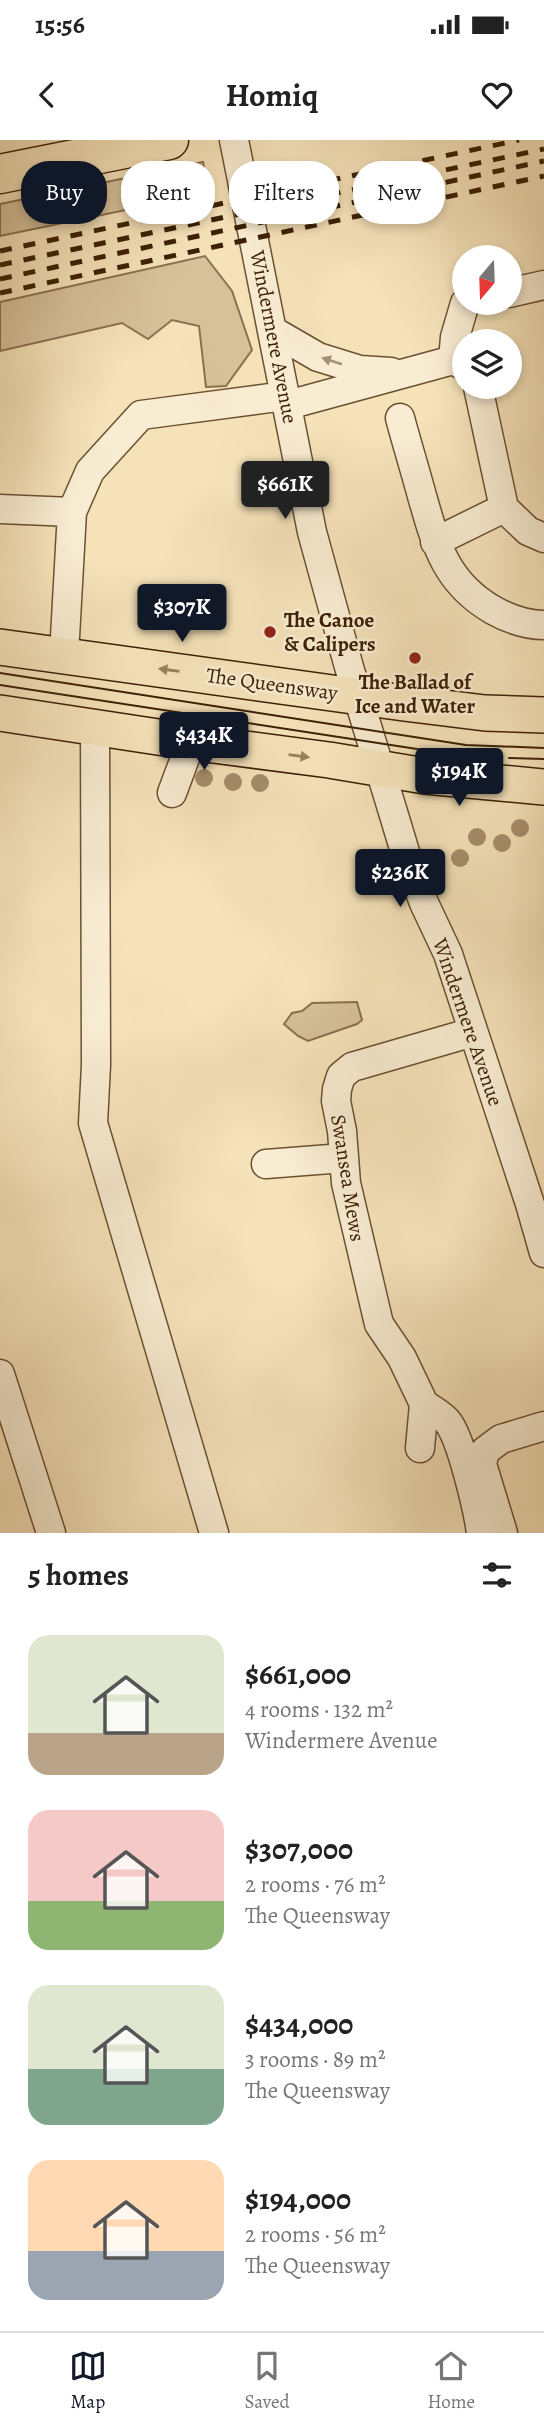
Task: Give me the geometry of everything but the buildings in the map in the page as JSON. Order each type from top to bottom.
[{"type":"highway","points":[[0,174],[166,141]]},
{"type":"main road","name":"The Queensway","points":[[0,647],[485,713],[544,715]]},
{"type":"main road","points":[[0,713],[329,760],[381,770],[478,783],[544,787]]},
{"type":"street","name":"Windermere Avenue","points":[[233,140],[312,531],[358,696],[406,855],[424,903],[448,954],[473,1032],[537,1202],[544,1253]]},
{"type":"street","points":[[522,290],[544,285]]},
{"type":"street","points":[[273,331],[318,357],[360,370],[397,374]]},
{"type":"street","points":[[64,655],[72,512],[90,471],[141,415],[286,400],[452,364]]},
{"type":"street","points":[[481,399],[504,508],[527,531],[544,538]]},
{"type":"street","points":[[400,418],[435,542],[454,575],[472,597],[503,615],[531,625],[544,625]]},
{"type":"street","points":[[435,542],[504,508]]},
{"type":"street","points":[[0,509],[72,512]]},
{"type":"street","points":[[95,727],[96,1065],[93,1123],[214,1533]]},
{"type":"street","points":[[172,793],[191,742]]},
{"type":"street","name":"Swansea Mews","points":[[421,1448],[424,1405],[402,1358],[379,1324],[356,1235],[336,1101],[339,1080],[352,1067],[473,1032]]},
{"type":"street","points":[[266,1164],[343,1158]]},
{"type":"street","points":[[0,1374],[51,1533]]},
{"type":"street","points":[[424,1405],[446,1419],[458,1442],[478,1511],[481,1533]]},
{"type":"street","points":[[503,1533],[482,1464],[485,1451],[501,1440],[544,1426]]},
{"type":"shaded area","points":[[121,179],[121,211],[107,214],[107,182]]},
{"type":"shaded area","points":[[21,200],[21,224],[58,224],[0,236],[0,204]]},
{"type":"shaded area","points":[[205,256],[232,291],[252,350],[226,386],[206,387],[199,326],[172,320],[148,339],[122,323],[0,351],[0,302]]},
{"type":"shaded area","points":[[357,1002],[362,1020],[357,1024],[308,1041],[284,1024],[292,1013],[302,1011],[312,1003]]},
{"type":"tram line","points":[[0,673],[466,745],[544,748]]},
{"type":"tram line","points":[[0,685],[417,749],[481,756]]},
{"type":"tram line","points":[[509,758],[544,759]]},
{"type":"railway","points":[[0,251],[519,140]]},
{"type":"railway","points":[[0,265],[544,149]]},
{"type":"railway","points":[[0,279],[544,161]]},
{"type":"railway","points":[[0,293],[544,176]]},
{"type":"place","name":"The Canoe & Calipers","points":[[270,632]]},
{"type":"place","name":"The Ballad of Ice and Water","points":[[415,658]]}]
